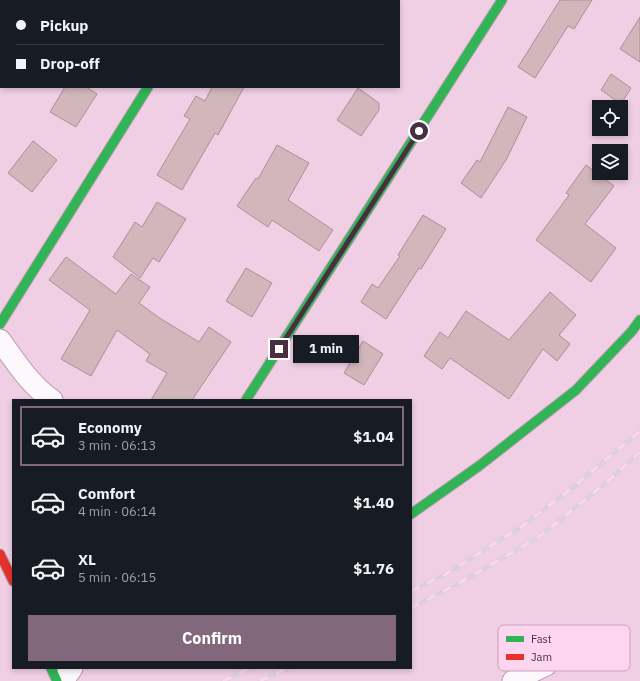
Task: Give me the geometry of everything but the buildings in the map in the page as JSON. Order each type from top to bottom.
[{"type":"street","points":[[247,399],[502,0]]},
{"type":"street","points":[[0,324],[147,88]]},
{"type":"street","points":[[412,513],[479,466],[576,390],[632,331],[640,320]]},
{"type":"street","points":[[0,340],[18,365],[45,395],[51,399]]},
{"type":"street","points":[[0,554],[12,579]]},
{"type":"street","points":[[51,669],[57,681]]},
{"type":"street","points":[[63,681],[71,669]]},
{"type":"street","points":[[513,681],[534,671]]},
{"type":"railway","points":[[412,591],[446,574],[521,527],[577,484],[640,431]]},
{"type":"railway","points":[[412,607],[454,586],[539,537],[608,481],[640,452]]},
{"type":"railway","points":[[223,681],[248,669]]},
{"type":"railway","points":[[260,681],[286,669]]},
{"type":"traffic: fast","points":[[247,399],[502,0]]},
{"type":"traffic: fast","points":[[0,324],[147,88]]},
{"type":"traffic: fast","points":[[412,513],[479,466],[576,390],[632,331],[640,320]]},
{"type":"traffic: fast","points":[[51,669],[57,681]]},
{"type":"traffic: jam","points":[[0,554],[12,579]]},
{"type":"route","points":[[279,349],[419,131]]}]
